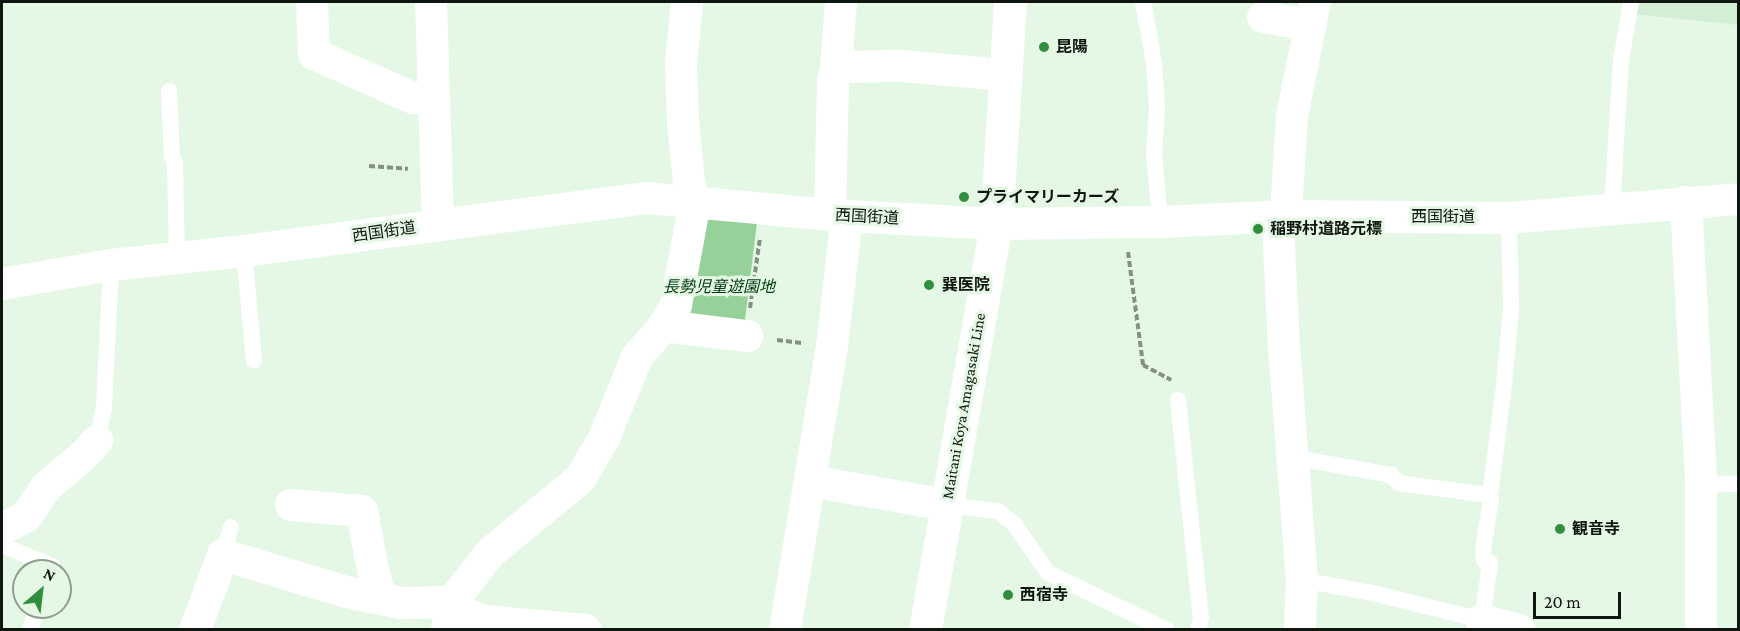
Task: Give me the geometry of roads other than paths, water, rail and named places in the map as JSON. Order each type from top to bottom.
[{"type":"main road","name":"Maitani Koya Amagasaki Line","points":[[925,630],[996,224],[1010,2]]},
{"type":"street","points":[[312,2],[314,54],[412,98],[434,95]]},
{"type":"street","points":[[431,2],[438,225]]},
{"type":"street","points":[[450,616],[490,553],[580,478],[604,438],[637,357],[664,326],[676,305],[695,202],[689,182],[683,121],[681,64],[687,2]]},
{"type":"street","points":[[785,630],[832,346],[839,215],[833,81],[841,2]]},
{"type":"street","points":[[1263,17],[1312,13],[1292,116],[1286,216],[1278,224],[1302,580],[1300,630]]},
{"type":"street","points":[[836,67],[902,66],[962,69],[1005,75]]},
{"type":"street","name":"西国街道","points":[[2,284],[111,266],[244,251],[648,198],[839,215],[996,224],[1124,223],[1286,216],[1509,218],[1738,199]]},
{"type":"street","points":[[1686,202],[1701,484],[1701,630]]},
{"type":"street","points":[[664,326],[747,336]]},
{"type":"street","points":[[2,529],[26,517],[46,487],[97,441]]},
{"type":"street","points":[[810,481],[947,505]]},
{"type":"street","points":[[291,505],[364,500],[374,575],[381,599]]},
{"type":"street","points":[[195,630],[227,542],[322,592],[381,599],[450,616],[464,613],[485,621],[586,630]]},
{"type":"street","points":[[1482,620],[1520,630]]},
{"type":"lane","points":[[1143,2],[1154,63],[1157,108],[1154,153],[1160,222]]},
{"type":"lane","points":[[1612,210],[1621,60],[1631,2]]},
{"type":"lane","points":[[169,92],[172,157],[175,163],[177,259]]},
{"type":"lane","points":[[1488,495],[1491,488],[1503,397],[1511,309],[1509,218]]},
{"type":"lane","points":[[244,251],[254,361]]},
{"type":"lane","points":[[97,441],[104,408],[111,266]]},
{"type":"lane","points":[[1178,400],[1201,618],[1198,630]]},
{"type":"lane","points":[[1292,457],[1391,476],[1399,483],[1488,495]]},
{"type":"lane","points":[[1701,484],[1738,484]]},
{"type":"lane","points":[[1302,580],[1377,594],[1482,620],[1490,563],[1484,560],[1491,499],[1488,495]]},
{"type":"lane","points":[[947,505],[998,511],[1015,525],[1048,573],[1167,630]]},
{"type":"lane","points":[[2,545],[35,559]]},
{"type":"place","name":"昆陽","points":[[1044,47]]},
{"type":"place","name":"プライマリーカーズ","points":[[964,197]]},
{"type":"place","name":"稲野村道路元標","points":[[1258,229]]},
{"type":"place","name":"巽医院","points":[[929,285]]},
{"type":"place","name":"観音寺","points":[[1560,529]]},
{"type":"place","name":"西宿寺","points":[[1008,595]]},
{"type":"park label","name":"長勢児童遊園地","points":[[719,287]]}]
